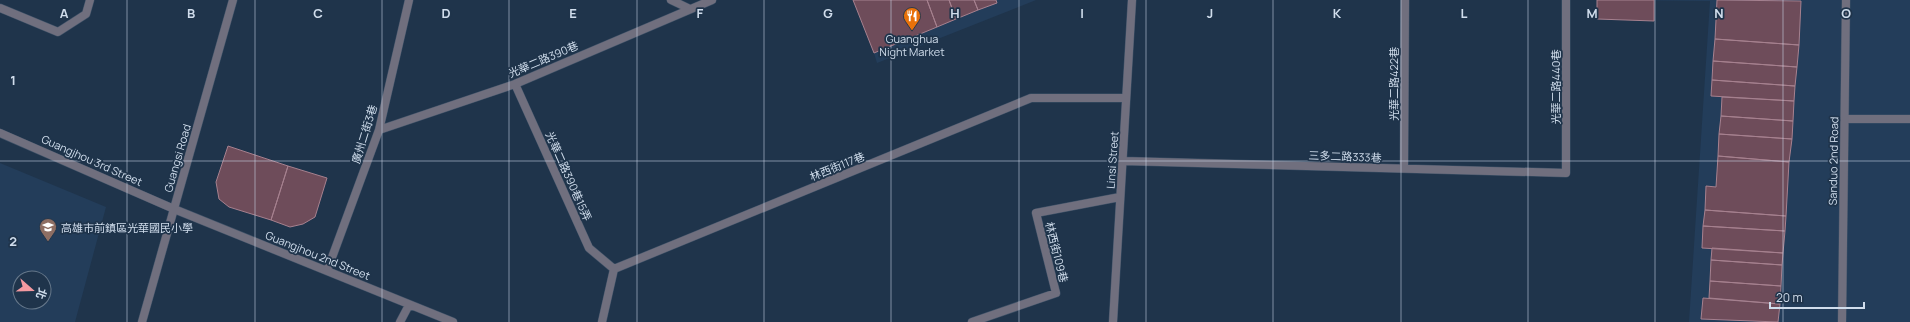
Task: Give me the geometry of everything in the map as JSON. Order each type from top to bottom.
[{"type":"street","points":[[0,8],[58,32],[86,14],[90,0]]},
{"type":"street","name":"Guangsi Road","points":[[142,322],[233,0]]},
{"type":"street","name":"廣州二街3巷","points":[[327,271],[379,130],[409,0]]},
{"type":"street","points":[[671,0],[690,9]]},
{"type":"street","name":"光華二路390巷","points":[[379,130],[516,84],[712,0]]},
{"type":"street","name":"Linsi Street","points":[[1113,322],[1132,0]]},
{"type":"street","name":"光華二路422巷","points":[[1404,168],[1405,0]]},
{"type":"street","name":"光華二路440巷","points":[[1566,0],[1566,173]]},
{"type":"street","name":"Sanduo 2nd Road","points":[[1842,322],[1846,0]]},
{"type":"street","name":"光華二路390巷15弄","points":[[516,84],[589,248],[614,269]]},
{"type":"street","name":"林西街117巷","points":[[614,269],[1031,98],[1126,98]]},
{"type":"street","points":[[1845,119],[1910,119]]},
{"type":"street","name":"Guangjhou 3rd Street","points":[[0,133],[174,209]]},
{"type":"street","name":"三多二路333巷","points":[[1123,161],[1566,173]]},
{"type":"street","name":"林西街109巷","points":[[972,322],[1056,293],[1036,213],[1120,197]]},
{"type":"street","name":"Guangjhou 2nd Street","points":[[174,209],[453,322]]},
{"type":"street","points":[[602,322],[614,269]]},
{"type":"street","points":[[400,322],[409,305]]},
{"type":"shaded area","name":"Guanghua Night Market","points":[[858,0],[1036,0],[877,63]]},
{"type":"shaded area","points":[[1614,0],[1910,0],[1910,322],[1689,322],[1710,1]]},
{"type":"shaded area","name":"高雄市前鎮區光華國民小學","points":[[0,163],[106,207],[75,322],[0,322]]},
{"type":"building","points":[[853,0],[927,0],[937,27],[874,53]]},
{"type":"building","points":[[927,0],[949,0],[956,19],[937,27]]},
{"type":"building","points":[[949,0],[974,0],[978,10],[956,19]]},
{"type":"building","points":[[974,0],[996,0],[997,3],[978,10]]},
{"type":"building","points":[[1597,0],[1654,0],[1654,21],[1597,19]]},
{"type":"building","points":[[1717,0],[1801,1],[1799,45],[1715,39]]},
{"type":"building","points":[[1715,39],[1799,45],[1797,67],[1713,61]]},
{"type":"building","points":[[1713,61],[1797,67],[1795,86],[1712,80]]},
{"type":"building","points":[[1712,80],[1795,86],[1794,101],[1711,96]]},
{"type":"building","points":[[1722,97],[1794,101],[1793,121],[1721,116]]},
{"type":"building","points":[[1721,116],[1793,121],[1792,139],[1719,134]]},
{"type":"building","points":[[1719,134],[1792,139],[1789,162],[1718,156]]},
{"type":"building","points":[[228,146],[288,166],[271,220],[229,207],[219,199],[216,182]]},
{"type":"building","points":[[1718,156],[1789,162],[1786,216],[1705,210],[1706,186],[1716,187]]},
{"type":"building","points":[[288,166],[327,178],[315,217],[303,224],[290,227],[271,220]]},
{"type":"building","points":[[1705,210],[1786,216],[1785,231],[1703,226]]},
{"type":"building","points":[[1703,226],[1785,231],[1783,253],[1702,248]]},
{"type":"building","points":[[1712,248],[1783,253],[1782,265],[1711,260]]},
{"type":"building","points":[[1711,260],[1782,265],[1781,286],[1710,281]]},
{"type":"building","points":[[1710,281],[1781,286],[1780,304],[1709,298]]},
{"type":"building","points":[[1703,298],[1780,304],[1778,322],[1701,319]]},
{"type":"place","name":"Guanghua Night Market","points":[[912,31]]},
{"type":"place","name":"高雄市前鎮區光華國民小學","points":[[48,242]]}]
